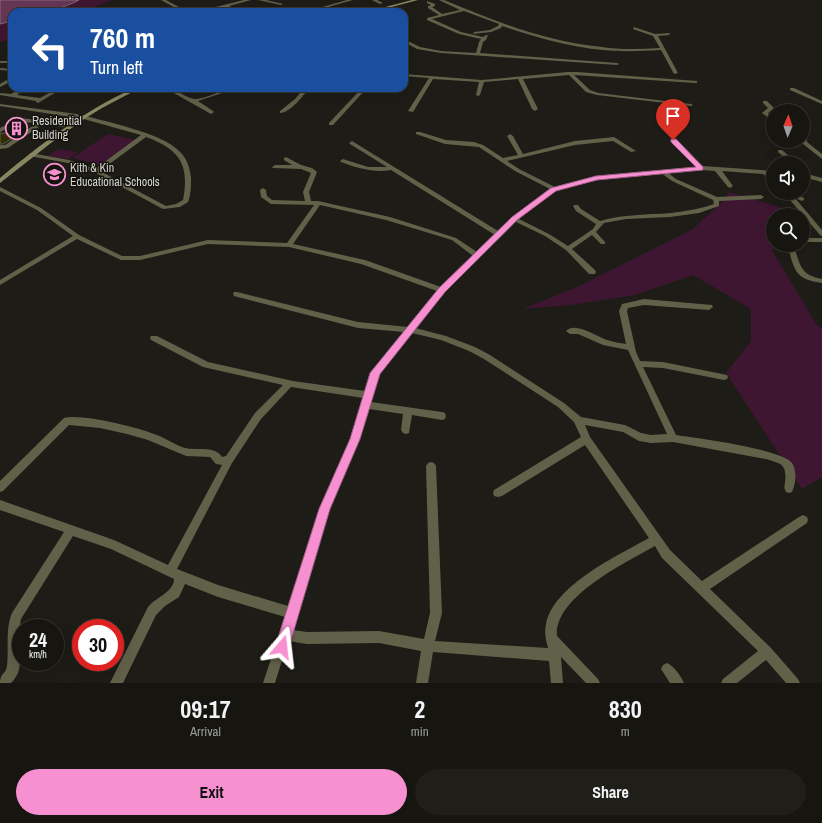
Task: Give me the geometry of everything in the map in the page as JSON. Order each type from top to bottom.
[{"type":"main road","points":[[384,8],[416,0]]},
{"type":"main road","points":[[392,8],[423,0]]},
{"type":"main road","points":[[0,175],[64,125],[124,92]]},
{"type":"main road","points":[[0,181],[80,116],[129,92]]},
{"type":"street","points":[[163,0],[178,8]]},
{"type":"street","points":[[213,8],[249,0]]},
{"type":"street","points":[[260,0],[281,4]]},
{"type":"street","points":[[321,8],[351,0]]},
{"type":"street","points":[[374,0],[382,3]]},
{"type":"street","points":[[441,0],[463,10],[500,23],[558,41],[612,50],[662,49]]},
{"type":"street","points":[[428,2],[434,5],[430,7],[441,15]]},
{"type":"street","points":[[226,5],[233,8]]},
{"type":"street","points":[[463,10],[428,19],[460,33],[485,39]]},
{"type":"street","points":[[465,34],[491,31],[500,27],[500,23]]},
{"type":"street","points":[[634,28],[655,35],[669,34]]},
{"type":"street","points":[[478,54],[481,42],[491,31]]},
{"type":"street","points":[[655,35],[676,73]]},
{"type":"street","points":[[408,42],[428,50],[616,64]]},
{"type":"street","points":[[612,50],[620,76]]},
{"type":"street","points":[[570,73],[588,91],[598,94],[691,104]]},
{"type":"street","points":[[408,75],[482,81],[570,73],[695,82]]},
{"type":"street","points":[[411,111],[432,77]]},
{"type":"street","points":[[520,78],[535,109]]},
{"type":"street","points":[[478,95],[482,81]]},
{"type":"street","points":[[792,89],[822,103]]},
{"type":"street","points":[[12,96],[18,92]]},
{"type":"street","points":[[26,108],[54,92]]},
{"type":"street","points":[[175,92],[211,112]]},
{"type":"street","points":[[192,100],[199,100],[224,92]]},
{"type":"street","points":[[282,112],[304,92]]},
{"type":"street","points":[[331,124],[361,92]]},
{"type":"street","points":[[0,94],[41,100]]},
{"type":"street","points":[[301,96],[306,104]]},
{"type":"street","points":[[0,105],[80,116],[145,135],[170,145],[183,158],[188,178],[188,194],[186,201],[183,204],[165,208],[96,171],[69,162],[31,155]]},
{"type":"street","points":[[0,130],[20,120],[64,125]]},
{"type":"street","points":[[0,147],[6,147],[41,123]]},
{"type":"street","points":[[418,133],[445,142],[474,144],[554,190]]},
{"type":"street","points":[[96,171],[145,135]]},
{"type":"street","points":[[510,136],[520,154]]},
{"type":"street","points":[[502,160],[520,154],[575,143],[614,139],[633,151]]},
{"type":"street","points":[[673,140],[701,168]]},
{"type":"street","points":[[352,143],[498,234]]},
{"type":"street","points":[[810,147],[822,158]]},
{"type":"street","points":[[780,151],[786,156]]},
{"type":"street","points":[[286,159],[300,168]]},
{"type":"street","points":[[343,161],[367,169],[393,168]]},
{"type":"street","points":[[275,167],[300,168],[314,172],[306,192],[308,202]]},
{"type":"street","points":[[270,683],[325,509],[355,439],[375,373],[442,290],[498,234],[515,219],[554,190],[596,178],[662,170],[701,168],[764,172]]},
{"type":"street","points":[[717,169],[730,186]]},
{"type":"street","points":[[662,170],[674,180],[716,199],[761,198]]},
{"type":"street","points":[[810,177],[822,180]]},
{"type":"street","points":[[0,189],[39,209],[78,236],[121,258],[128,260],[208,242],[289,246],[363,262],[442,290]]},
{"type":"street","points":[[263,190],[264,197],[271,202],[318,203],[388,218],[445,235],[462,244],[477,256]]},
{"type":"street","points":[[568,249],[592,232],[602,222],[626,217],[670,215],[699,211],[717,205],[716,199]]},
{"type":"street","points":[[793,200],[822,234]]},
{"type":"street","points":[[289,246],[318,203]]},
{"type":"street","points":[[576,206],[578,210],[600,224]]},
{"type":"street","points":[[515,219],[547,235],[568,249],[592,272]]},
{"type":"street","points":[[592,232],[603,243]]},
{"type":"street","points":[[0,283],[78,236]]},
{"type":"street","points":[[810,240],[822,240]]},
{"type":"street","points":[[793,252],[802,275],[809,280],[822,281]]},
{"type":"street","points":[[236,294],[358,325],[410,330],[443,338],[472,348],[549,397],[578,420],[625,429],[639,437],[651,439],[673,438],[766,455],[781,460],[788,465],[791,472],[789,489]]},
{"type":"street","points":[[673,438],[637,364],[631,348],[624,310],[625,306],[644,302],[709,307]]},
{"type":"street","points":[[570,331],[579,331],[606,343],[631,348]]},
{"type":"street","points":[[154,338],[206,365],[290,383],[368,395]]},
{"type":"street","points":[[637,364],[663,365],[724,377]]},
{"type":"street","points":[[116,683],[152,611],[161,600],[176,593],[178,590],[175,574],[229,460],[258,416],[290,383]]},
{"type":"street","points":[[365,406],[442,416]]},
{"type":"street","points":[[406,430],[408,411]]},
{"type":"street","points":[[0,488],[66,420],[122,429],[158,439],[176,450],[191,453],[212,453],[217,456],[219,461],[229,460]]},
{"type":"street","points":[[578,420],[586,439],[656,540],[675,563],[767,652],[794,683]]},
{"type":"street","points":[[498,494],[586,439]]},
{"type":"street","points":[[422,683],[428,646],[436,613],[431,466]]},
{"type":"street","points":[[0,505],[114,545],[175,574],[218,591],[292,613]]},
{"type":"street","points":[[702,588],[803,520]]},
{"type":"street","points":[[3,683],[12,672],[13,668],[14,627],[16,617],[71,530]]},
{"type":"street","points":[[557,683],[555,655],[551,638],[552,622],[561,604],[595,576],[656,540]]},
{"type":"street","points":[[286,635],[307,638],[379,637],[428,646],[555,655]]},
{"type":"street","points":[[551,638],[594,683]]},
{"type":"street","points":[[727,683],[767,652]]},
{"type":"street","points":[[667,669],[678,683]]},
{"type":"shaded area","points":[[0,0],[79,0],[59,8],[8,8],[8,22],[0,24]]},
{"type":"shaded area","points":[[79,0],[112,0],[93,8],[62,8]]},
{"type":"shaded area","points":[[8,22],[8,40],[0,42],[0,24]]},
{"type":"shaded area","points":[[108,134],[136,140],[101,165],[72,158]]},
{"type":"shaded area","points":[[58,149],[78,152],[69,159],[48,156]]},
{"type":"shaded area","points":[[729,192],[781,208],[766,208],[766,252],[773,252],[816,324],[822,329],[822,477],[802,489],[726,373],[751,341],[751,309],[693,275],[635,295],[570,305],[523,309],[577,287],[693,229],[721,203]]},
{"type":"building","points":[[0,133],[19,134],[3,144],[0,144]]},
{"type":"place","name":"Residential Building","points":[[17,128]]},
{"type":"place","name":"Kith & Kin Educational Schools","points":[[55,175]]},
{"type":"route","points":[[282,647],[325,509],[355,439],[375,373],[442,290],[463,271],[498,234],[534,203],[554,190],[575,182],[596,178],[662,170],[701,168],[673,140]]}]
